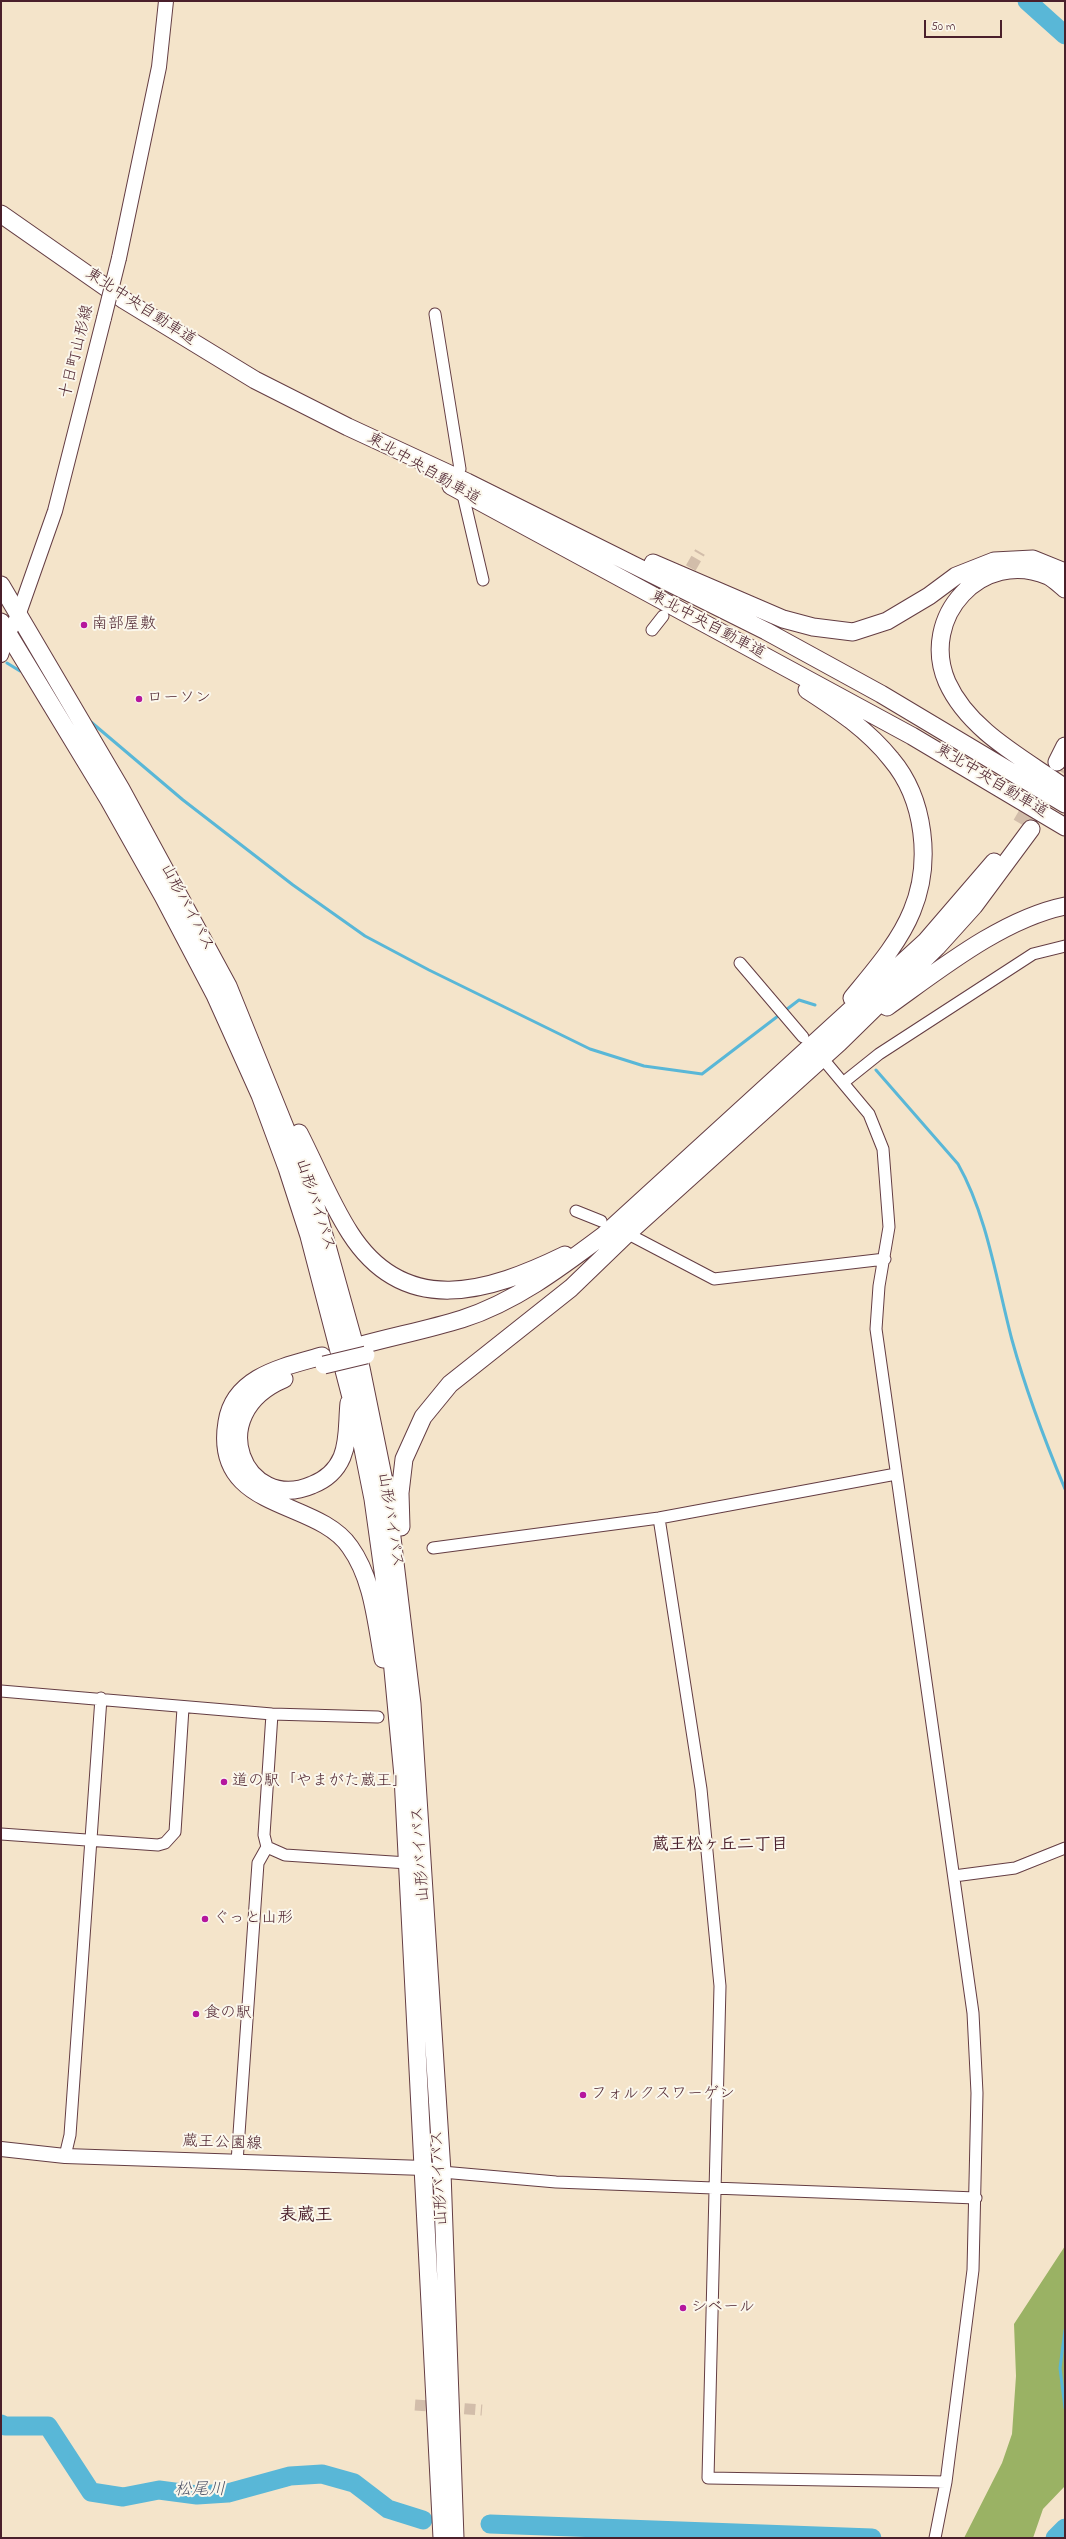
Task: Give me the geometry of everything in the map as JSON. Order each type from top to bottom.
[{"type":"highway","name":"東北中央自動車道","points":[[1,214],[124,300],[255,380],[348,427],[519,524],[912,736],[1065,827]]},
{"type":"highway","name":"東北中央自動車道","points":[[348,427],[464,476],[766,631],[881,694],[1065,804]]},
{"type":"highway","points":[[464,476],[783,619],[813,628],[853,632],[887,621],[929,596],[956,576],[994,561],[1033,560],[1065,572]]},
{"type":"highway","points":[[519,524],[597,575],[761,663],[839,711],[873,740],[892,759],[903,777],[917,812],[924,850],[912,911],[893,944],[827,1030]]},
{"type":"highway","points":[[1065,589],[1048,576],[1021,570],[993,574],[964,590],[944,618],[940,649],[947,681],[964,710],[983,729],[1065,788]]},
{"type":"highway","name":"山形バイパス","points":[[1,585],[125,796],[220,973],[242,1018],[314,1198],[351,1328],[387,1496],[412,1704],[442,2172],[456,2538]]},
{"type":"highway","name":"山形バイパス","points":[[4,628],[109,800],[215,995],[260,1095],[288,1168],[309,1236],[350,1392],[373,1499],[384,1578],[403,1776],[442,2538]]},
{"type":"highway","points":[[1057,762],[1065,746]]},
{"type":"highway","points":[[364,1350],[464,1318],[507,1299],[546,1278],[926,941],[1026,827],[974,906],[936,947],[839,1043],[631,1235],[571,1288],[450,1384],[423,1417],[404,1459],[400,1515],[416,1664],[412,1704]]},
{"type":"highway","points":[[839,1043],[910,991],[1001,930],[1039,911],[1065,906]]},
{"type":"highway","points":[[242,1018],[350,1233],[365,1253],[390,1276],[414,1286],[445,1292],[482,1288],[531,1272],[602,1228]]},
{"type":"highway","points":[[403,1776],[369,1588],[350,1546],[334,1531],[268,1500],[246,1484],[232,1467],[226,1449],[227,1418],[232,1404],[243,1390],[256,1378],[364,1350],[463,1328],[488,1317],[564,1278],[631,1235]]},
{"type":"highway","points":[[323,1360],[266,1386],[252,1400],[241,1417],[237,1444],[246,1467],[262,1482],[279,1490],[301,1490],[323,1481],[336,1468],[347,1442],[350,1392]]},
{"type":"main road","name":"十日町山形線","points":[[1,655],[4,628],[18,616],[55,511],[104,318],[119,258],[159,67],[166,1]]},
{"type":"main road","name":"蔵王公園線","points":[[1,2149],[65,2156],[424,2168],[442,2172]]},
{"type":"street","points":[[435,314],[464,476]]},
{"type":"street","points":[[464,499],[483,580]]},
{"type":"street","points":[[652,630],[663,616]]},
{"type":"street","points":[[844,1082],[879,1054],[1033,954],[1065,946]]},
{"type":"street","points":[[740,963],[803,1037]]},
{"type":"street","points":[[828,1065],[844,1082],[868,1114],[884,1149],[889,1227],[885,1259],[879,1286],[876,1329],[973,2013],[977,2093],[976,2198],[973,2278],[946,2482],[936,2533]]},
{"type":"street","points":[[576,1211],[602,1228]]},
{"type":"street","points":[[631,1235],[714,1278],[885,1259]]},
{"type":"street","points":[[433,1548],[659,1518],[896,1474]]},
{"type":"street","points":[[659,1518],[701,1789],[716,1928],[720,1986],[717,2188],[708,2478],[946,2482]]},
{"type":"street","points":[[1,1691],[101,1698],[184,1708],[272,1714],[378,1717]]},
{"type":"street","points":[[65,2156],[70,2135],[101,1698]]},
{"type":"street","points":[[1,1834],[158,1845],[171,1838],[175,1832],[184,1708]]},
{"type":"street","points":[[272,1714],[264,1835],[267,1847],[274,1852],[285,1855],[408,1863]]},
{"type":"street","points":[[237,2162],[258,1863],[267,1847]]},
{"type":"street","points":[[954,1876],[1015,1868],[1065,1848]]},
{"type":"street","points":[[442,2172],[556,2182],[976,2198]]},
{"type":"green space","points":[[1065,2246],[1065,2486],[1043,2509],[1033,2538],[964,2538],[1002,2463],[1012,2434],[1016,2376],[1014,2324]]},
{"type":"waterway","points":[[1027,1],[1065,35]]},
{"type":"waterway","points":[[7,663],[20,671]]},
{"type":"waterway","points":[[91,722],[183,800],[293,885],[365,936],[429,970],[590,1049],[644,1066],[702,1074],[799,1000],[815,1005]]},
{"type":"waterway","points":[[876,1070],[958,1164],[968,1184],[984,1227],[1023,1378],[1065,1489]]},
{"type":"waterway","points":[[1065,2330],[1060,2368],[1065,2408]]},
{"type":"waterway","name":"松尾川","points":[[1,2424],[5,2426],[48,2426],[91,2492],[123,2497],[159,2490],[197,2495],[228,2493],[290,2476],[322,2474],[354,2483],[388,2509],[423,2520]]},
{"type":"waterway","name":"松尾川","points":[[490,2524],[872,2538]]},
{"type":"waterway","points":[[1055,2538],[1065,2528]]},
{"type":"tunnel","points":[[666,611],[700,552]]},
{"type":"tunnel","points":[[1051,795],[1065,771]]},
{"type":"tunnel","points":[[1021,824],[1048,778]]},
{"type":"tunnel","points":[[415,2405],[482,2410]]},
{"type":"place","name":"南部屋敷","points":[[84,625]]},
{"type":"place","name":"ローソン","points":[[139,699]]},
{"type":"place","name":"道の駅「やまがた蔵王」","points":[[224,1782]]},
{"type":"place","name":"ぐっと山形","points":[[205,1919]]},
{"type":"place","name":"食の駅","points":[[196,2014]]},
{"type":"place","name":"フォルクスワーゲン","points":[[583,2095]]},
{"type":"place","name":"シベール","points":[[683,2308]]},
{"type":"district","name":"蔵王松ヶ丘二丁目","points":[[720,1846]]},
{"type":"district","name":"表蔵王","points":[[306,2217]]}]
